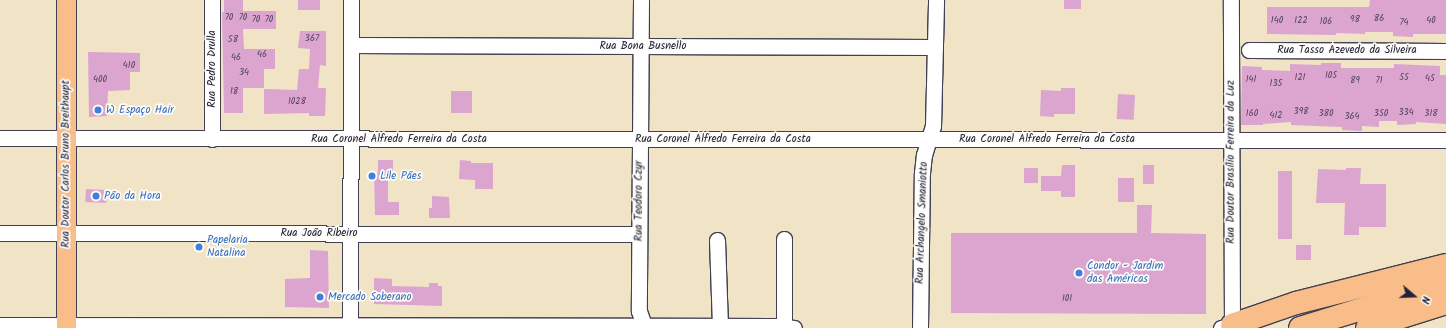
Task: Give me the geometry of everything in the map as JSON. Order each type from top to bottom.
[{"type":"highway","points":[[1226,326],[1296,303],[1446,265]]},
{"type":"highway","points":[[1300,328],[1446,283]]},
{"type":"highway","points":[[1367,328],[1446,303]]},
{"type":"highway","points":[[1397,328],[1430,316],[1446,308]]},
{"type":"main road","name":"Rua Doutor Carlos Bruno Breithaupt","points":[[66,0],[66,327]]},
{"type":"street","name":"Rua Pedro Drulla","points":[[212,0],[212,139]]},
{"type":"street","points":[[350,327],[351,0]]},
{"type":"street","name":"Rua Teodoro Czyr","points":[[641,0],[639,310],[640,318],[645,327]]},
{"type":"street","name":"Rua Archangelo Smaniotto","points":[[920,328],[922,173],[928,139],[933,126],[936,0]]},
{"type":"street","name":"Rua Doutor Brasílio Ferreira da Luz","points":[[1226,326],[1231,139],[1231,0]]},
{"type":"street","name":"Rua Bona Busnello","points":[[351,45],[935,47]]},
{"type":"street","name":"Rua Tasso Azevedo da Silveira","points":[[1249,50],[1446,51]]},
{"type":"street","name":"Rua Coronel Alfredo Ferreira da Costa","points":[[0,138],[1446,140]]},
{"type":"street","name":"Rua João Ribeiro","points":[[0,233],[639,234]]},
{"type":"street","points":[[0,325],[66,327],[645,327],[720,325],[789,327],[784,239]]},
{"type":"street","points":[[717,240],[720,325]]},
{"type":"building","points":[[224,0],[243,0],[243,11],[276,11],[276,29],[243,29],[244,49],[275,49],[275,69],[264,69],[264,88],[243,88],[243,113],[224,113],[222,12],[224,12]]},
{"type":"building","points":[[298,0],[320,0],[320,10],[298,10]]},
{"type":"building","points":[[1064,0],[1081,0],[1081,9],[1064,9]]},
{"type":"building","points":[[1370,0],[1446,0],[1446,34],[1413,34],[1413,37],[1393,36],[1393,32],[1365,32],[1365,34],[1336,33],[1336,35],[1267,34],[1267,7],[1369,7]]},
{"type":"building","points":[[300,31],[326,31],[326,66],[320,65],[318,88],[326,88],[325,116],[309,116],[309,113],[264,114],[264,89],[297,90],[299,69],[309,69],[310,49],[298,48]]},
{"type":"building","points":[[88,52],[140,53],[140,72],[130,72],[130,90],[108,91],[107,116],[89,117]]},
{"type":"building","points":[[1321,63],[1341,63],[1341,68],[1394,68],[1394,64],[1440,66],[1440,75],[1446,75],[1446,124],[1416,122],[1416,124],[1397,125],[1397,121],[1379,121],[1379,127],[1362,126],[1362,131],[1342,130],[1342,127],[1291,125],[1291,122],[1263,125],[1241,125],[1242,66],[1262,67],[1262,70],[1290,71],[1290,64],[1321,65]]},
{"type":"building","points":[[1061,88],[1075,88],[1075,114],[1054,114],[1054,117],[1040,116],[1041,90],[1061,91]]},
{"type":"building","points":[[451,91],[472,91],[472,113],[451,113]]},
{"type":"building","points":[[1118,94],[1135,95],[1134,120],[1117,119]]},
{"type":"building","points":[[378,160],[393,160],[393,178],[388,178],[388,202],[399,202],[399,215],[375,215],[374,173],[378,173]]},
{"type":"building","points":[[460,160],[471,161],[471,163],[493,163],[493,189],[475,189],[475,180],[459,179]]},
{"type":"building","points":[[1062,165],[1075,165],[1075,197],[1061,197],[1061,191],[1041,191],[1041,176],[1061,176]]},
{"type":"building","points":[[1143,165],[1154,165],[1154,184],[1143,184]]},
{"type":"building","points":[[1024,168],[1038,168],[1038,183],[1024,183]]},
{"type":"building","points":[[1346,168],[1361,168],[1360,184],[1386,184],[1386,227],[1359,227],[1359,235],[1344,235],[1345,203],[1316,203],[1318,169],[1346,170]]},
{"type":"building","points":[[1278,171],[1292,171],[1292,239],[1278,239]]},
{"type":"building","points":[[1118,178],[1134,178],[1134,202],[1118,202]]},
{"type":"building","name":"Pão da Hora","points":[[86,189],[107,190],[106,203],[85,202]]},
{"type":"building","points":[[432,196],[449,197],[450,218],[429,218],[429,208],[432,208]]},
{"type":"building","name":"Condor - Jardim das Américas","points":[[1137,205],[1152,205],[1151,233],[1206,234],[1206,314],[951,313],[951,233],[1137,233]]},
{"type":"building","points":[[1296,245],[1311,245],[1311,260],[1296,260]]},
{"type":"building","points":[[310,250],[328,251],[329,308],[285,307],[285,279],[310,278]]},
{"type":"building","points":[[374,278],[392,279],[392,286],[429,287],[429,283],[438,283],[438,286],[442,286],[442,306],[374,304]]},
{"type":"place","name":"W Espaço Hair","points":[[98,110]]},
{"type":"place","name":"Lile Pães","points":[[372,176]]},
{"type":"place","name":"Pão da Hora","points":[[96,196]]},
{"type":"place","name":"Papelaria Natalina","points":[[199,247]]},
{"type":"place","name":"Condor - Jardim das Américas","points":[[1079,273]]},
{"type":"place","name":"Mercado Soberano","points":[[320,297]]}]
